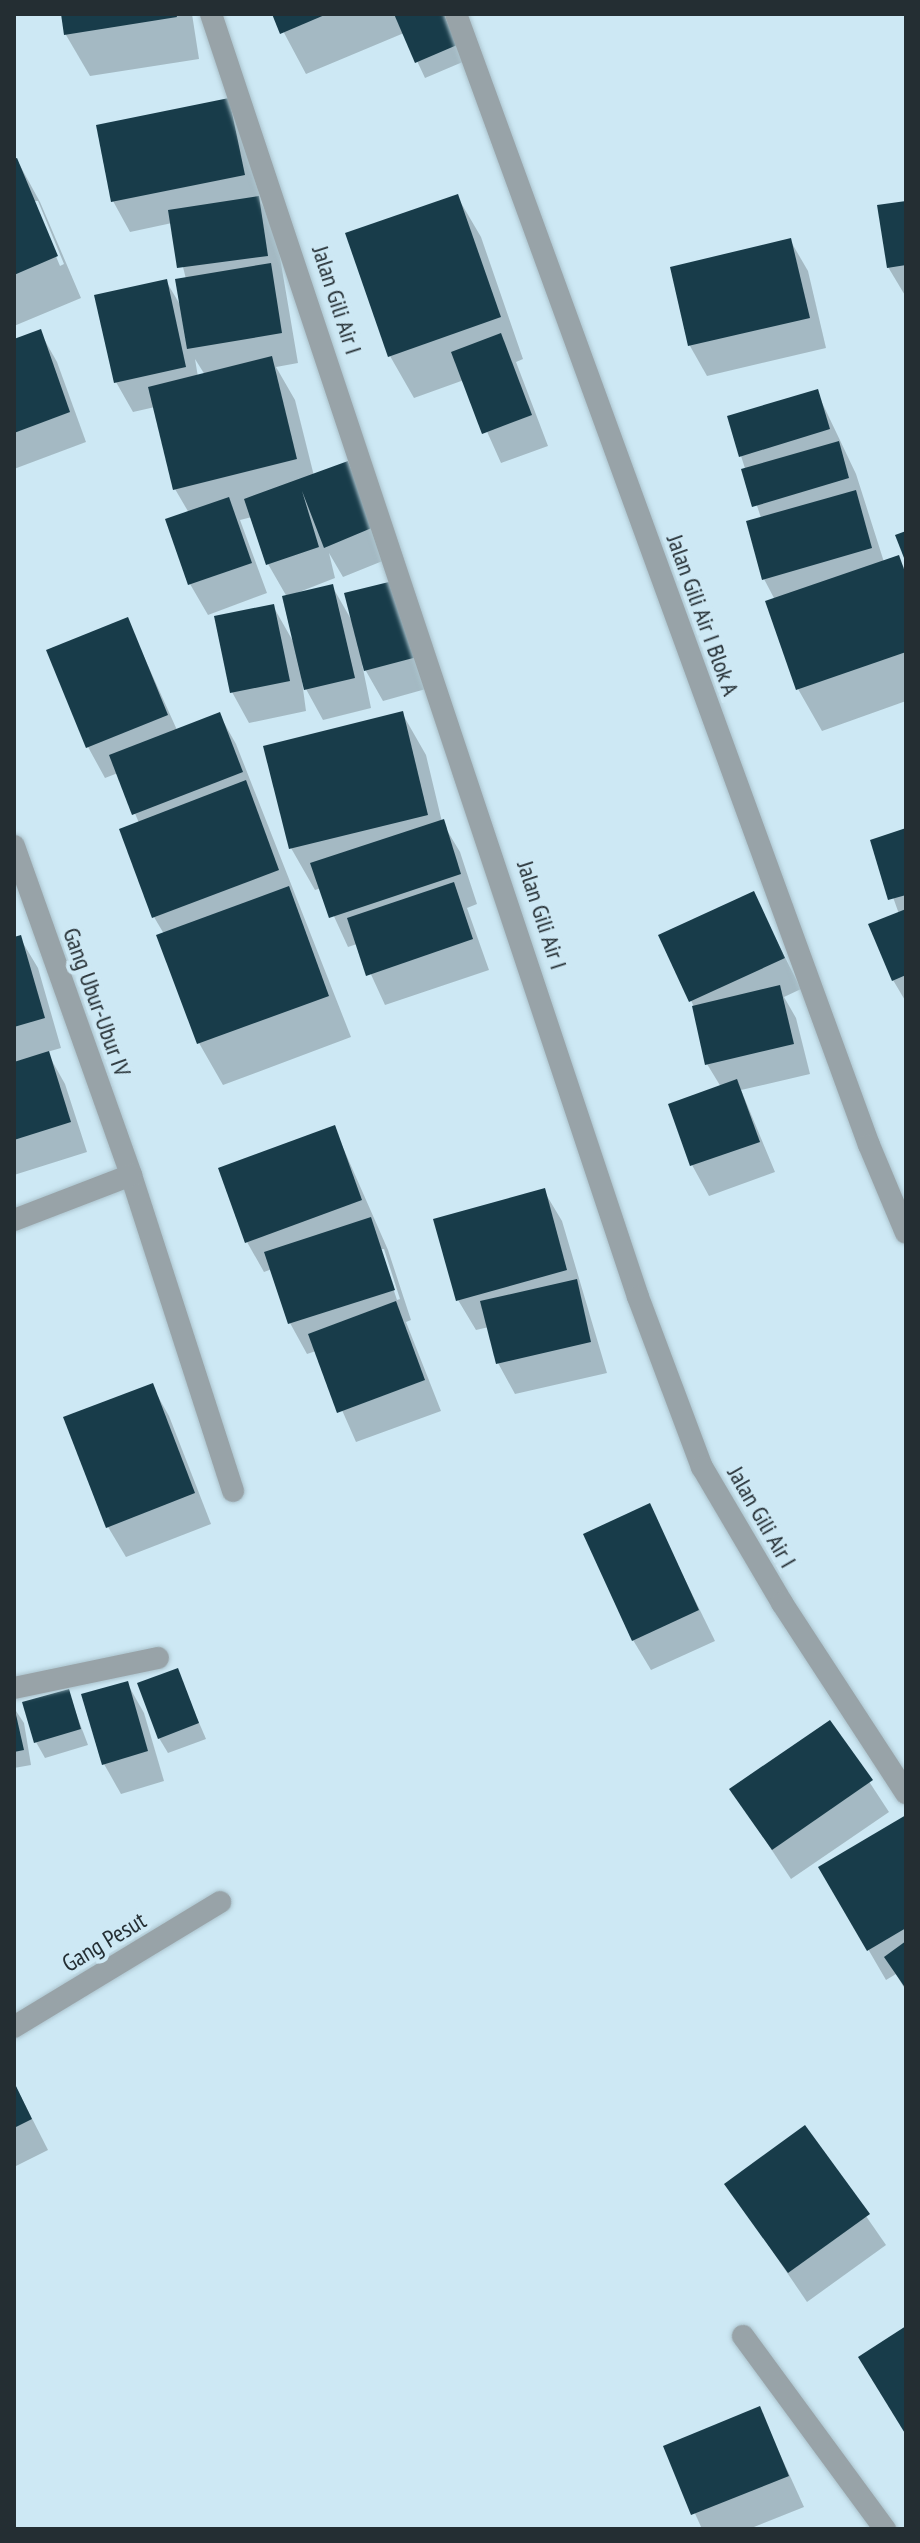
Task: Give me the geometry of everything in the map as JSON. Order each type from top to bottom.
[{"type":"street","name":"Jalan Gili Air I","points":[[211,14],[638,1297],[702,1467],[782,1603],[906,1793]]},
{"type":"street","name":"Jalan Gili Air I Blok A","points":[[456,14],[869,1145],[906,1233]]},
{"type":"street","name":"Gang Ubur-Ubur IV","points":[[14,846],[131,1175],[233,1491]]},
{"type":"street","points":[[14,1220],[131,1175]]},
{"type":"street","points":[[14,1688],[158,1658]]},
{"type":"street","name":"Gang Pesut","points":[[14,2027],[220,1902]]},
{"type":"street","points":[[743,2336],[885,2529]]},
{"type":"building","points":[[61,14],[176,14],[177,17],[64,35]]},
{"type":"building","points":[[272,14],[327,14],[280,34]]},
{"type":"building","points":[[394,14],[444,14],[457,45],[415,63]]},
{"type":"building","points":[[229,98],[245,175],[111,202],[96,125]]},
{"type":"building","points":[[17,158],[58,256],[14,275],[14,159]]},
{"type":"building","points":[[458,194],[501,317],[388,357],[345,233]]},
{"type":"building","points":[[259,196],[268,256],[177,268],[168,210]]},
{"type":"building","points":[[906,201],[906,265],[887,268],[877,205]]},
{"type":"building","points":[[791,238],[810,318],[688,346],[670,267]]},
{"type":"building","points":[[271,263],[282,333],[187,349],[175,279]]},
{"type":"building","points":[[167,279],[186,367],[114,383],[94,295]]},
{"type":"building","points":[[41,329],[70,412],[14,433],[14,339]]},
{"type":"building","points":[[501,333],[532,415],[482,434],[451,352]]},
{"type":"building","points":[[272,356],[297,459],[173,490],[148,387]]},
{"type":"building","points":[[818,389],[830,429],[739,457],[727,416]]},
{"type":"building","points":[[839,441],[849,478],[752,507],[741,469]]},
{"type":"building","points":[[348,461],[374,527],[324,548],[302,491],[319,547],[266,565],[244,499]]},
{"type":"building","points":[[856,490],[872,548],[762,580],[746,521]]},
{"type":"building","points":[[229,497],[252,563],[188,585],[165,519]]},
{"type":"building","points":[[906,531],[906,563],[895,535]]},
{"type":"building","points":[[899,555],[906,575],[906,652],[796,690],[765,601]]},
{"type":"building","points":[[397,580],[417,657],[364,671],[344,593]]},
{"type":"building","points":[[333,584],[355,678],[304,690],[282,596]]},
{"type":"building","points":[[274,604],[290,681],[230,693],[214,616]]},
{"type":"building","points":[[128,617],[168,715],[86,748],[46,650]]},
{"type":"building","points":[[403,711],[428,815],[289,849],[263,746]]},
{"type":"building","points":[[220,712],[243,772],[132,815],[109,755]]},
{"type":"building","points":[[246,780],[279,870],[152,918],[119,829]]},
{"type":"building","points":[[444,819],[461,874],[329,918],[310,863]]},
{"type":"building","points":[[906,828],[906,895],[888,900],[870,840]]},
{"type":"building","points":[[454,882],[473,939],[366,976],[347,918]]},
{"type":"building","points":[[289,886],[329,996],[197,1044],[156,935]]},
{"type":"building","points":[[754,891],[785,958],[689,1002],[658,935]]},
{"type":"building","points":[[906,909],[906,975],[892,981],[868,924]]},
{"type":"building","points":[[21,935],[45,1018],[14,1027],[14,937]]},
{"type":"building","points":[[780,985],[794,1044],[705,1065],[692,1006]]},
{"type":"building","points":[[49,1051],[71,1122],[14,1140],[14,1062]]},
{"type":"building","points":[[737,1079],[760,1142],[690,1166],[668,1104]]},
{"type":"building","points":[[335,1125],[362,1200],[245,1243],[218,1168]]},
{"type":"building","points":[[545,1188],[567,1270],[456,1301],[433,1219]]},
{"type":"building","points":[[371,1217],[395,1290],[288,1324],[264,1252]]},
{"type":"building","points":[[577,1279],[591,1342],[496,1364],[480,1301]]},
{"type":"building","points":[[396,1301],[425,1380],[337,1413],[308,1334]]},
{"type":"building","points":[[153,1383],[195,1493],[106,1528],[63,1417]]},
{"type":"building","points":[[650,1503],[699,1610],[632,1641],[583,1534]]},
{"type":"building","points":[[178,1668],[199,1723],[158,1739],[137,1683]]},
{"type":"building","points":[[128,1681],[148,1751],[102,1765],[81,1694]]},
{"type":"building","points":[[69,1689],[81,1729],[34,1743],[22,1702]]},
{"type":"building","points":[[14,1706],[24,1750],[14,1752]]},
{"type":"building","points":[[830,1720],[873,1780],[772,1850],[729,1789]]},
{"type":"building","points":[[906,1815],[906,1928],[867,1951],[818,1867]]},
{"type":"building","points":[[906,1941],[906,1989],[884,1957]]},
{"type":"building","points":[[14,2082],[32,2119],[14,2128]]},
{"type":"building","points":[[805,2125],[870,2214],[788,2273],[724,2184]]},
{"type":"building","points":[[906,2326],[906,2435],[858,2357]]},
{"type":"building","points":[[760,2406],[789,2476],[691,2515],[663,2446]]}]
